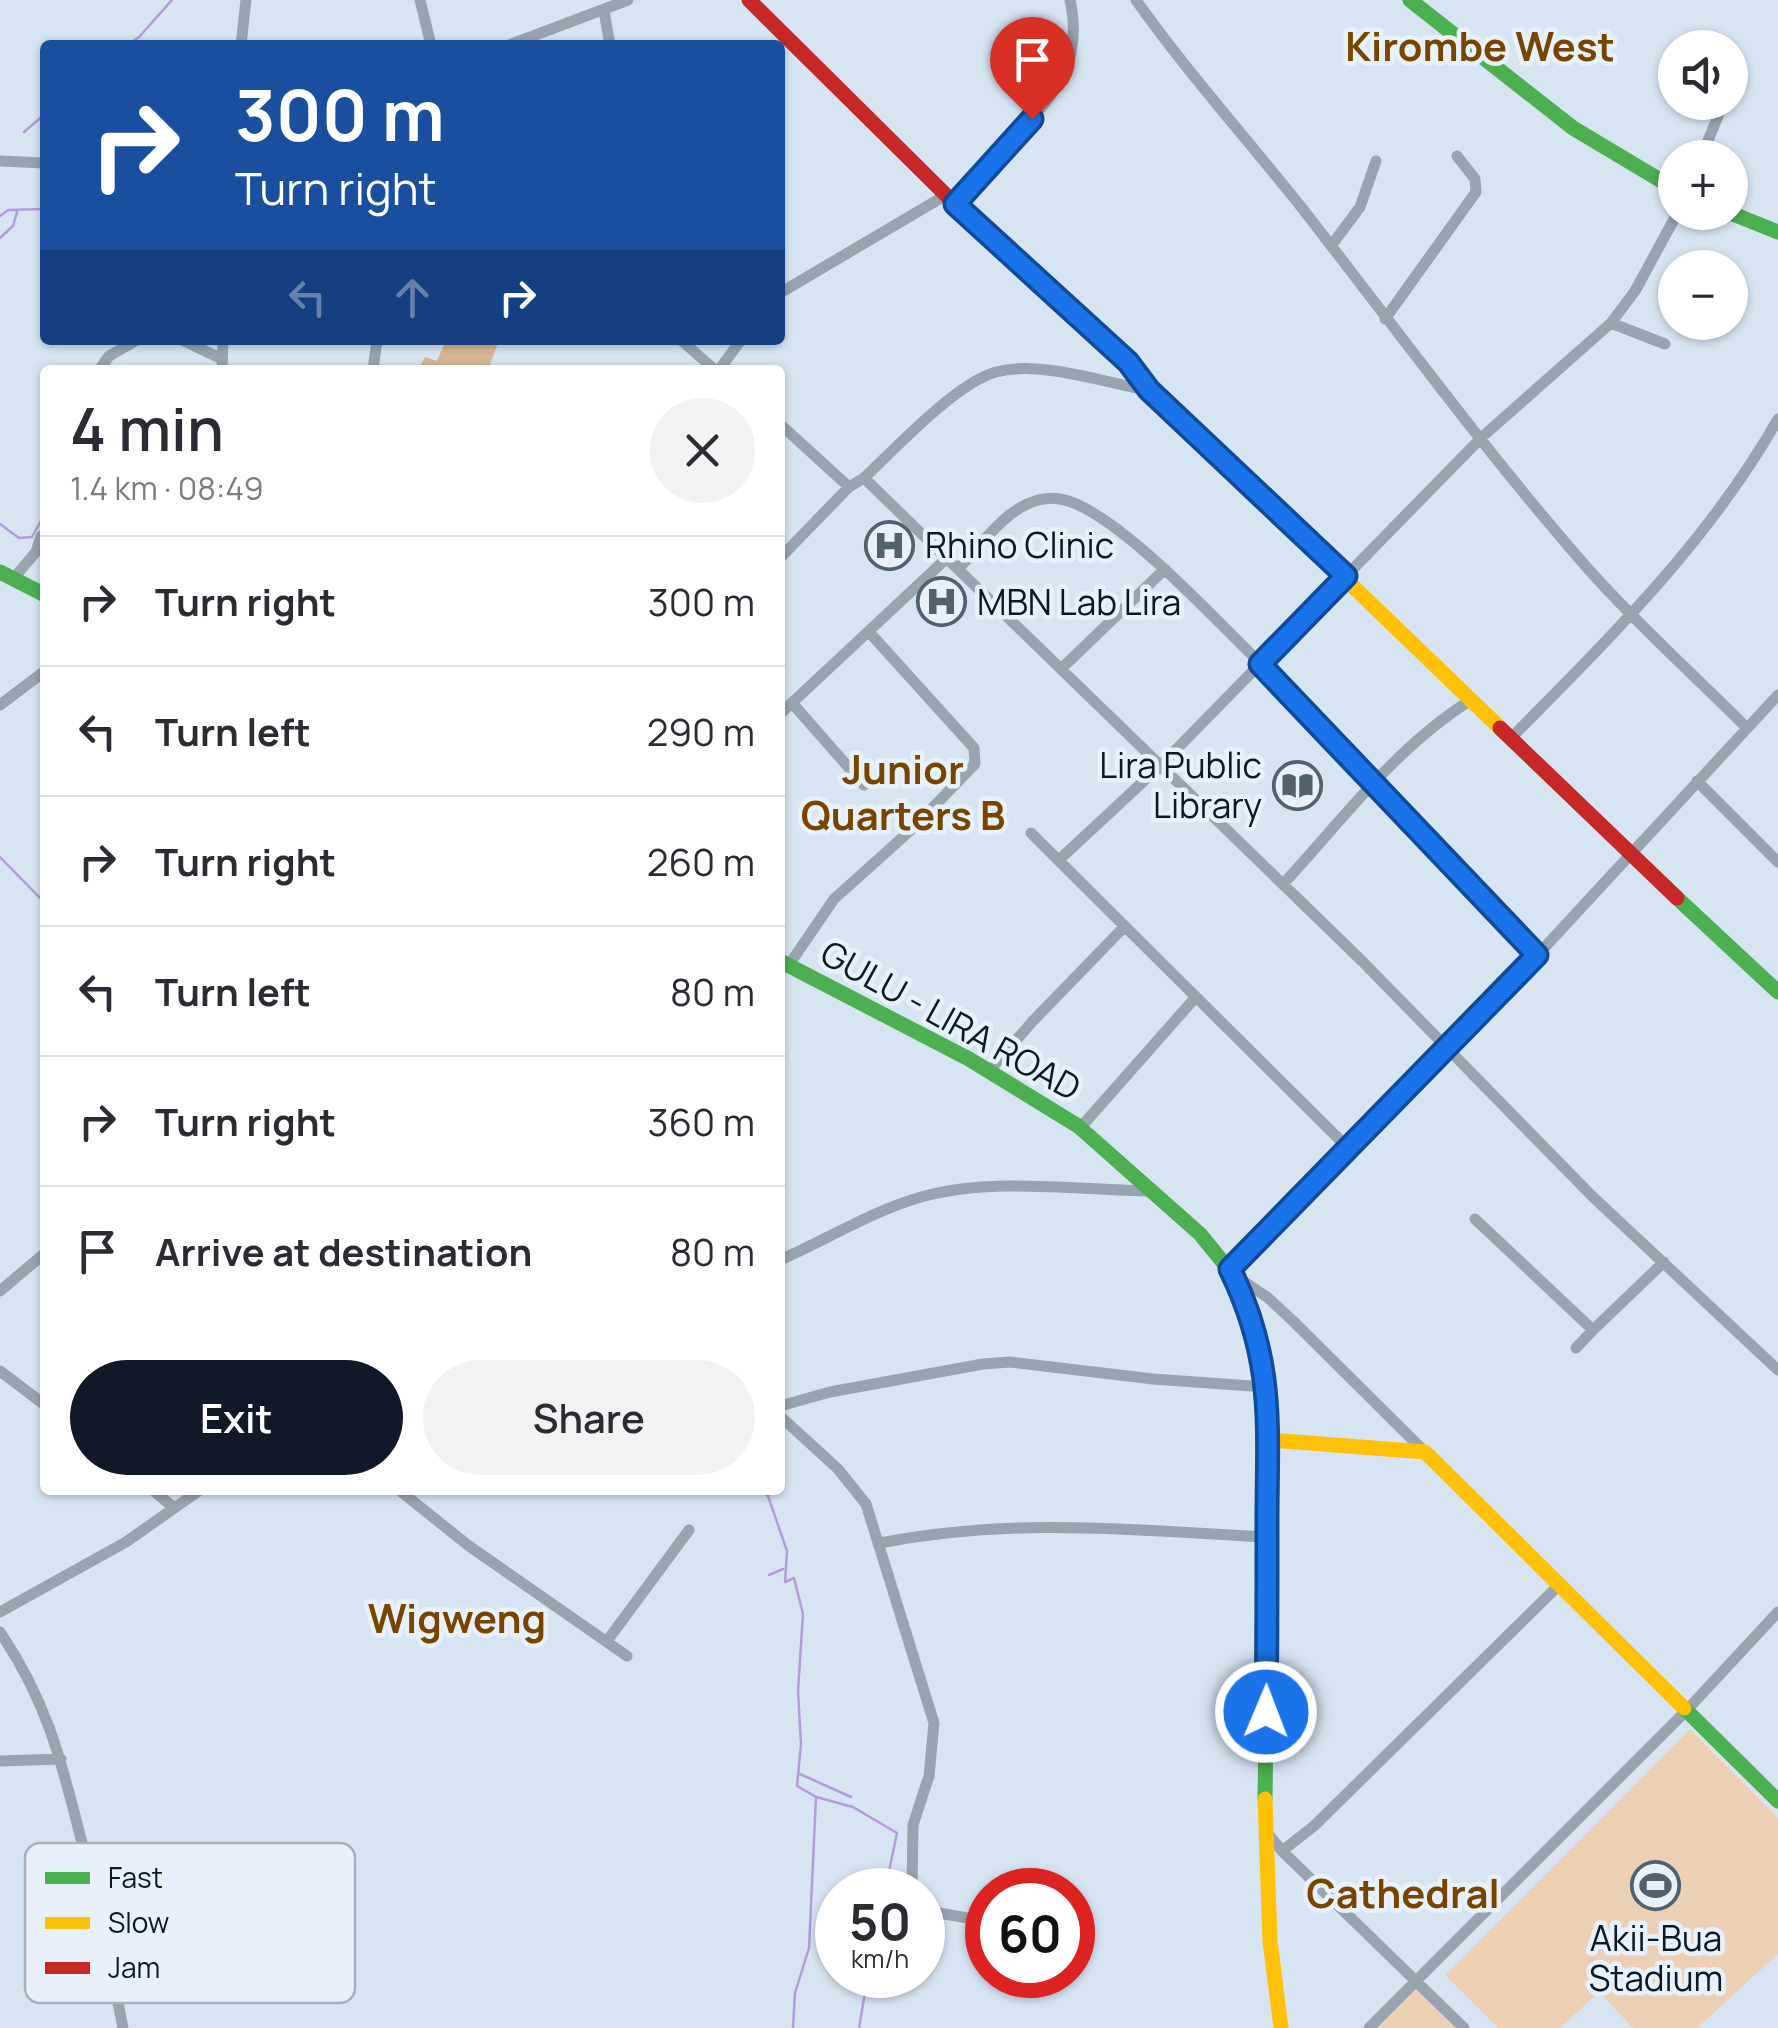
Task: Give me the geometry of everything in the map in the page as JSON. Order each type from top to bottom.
[{"type":"main road","points":[[749,0],[950,200],[1128,362],[1149,390],[1778,992]]},
{"type":"main road","points":[[1410,0],[1573,128],[1658,180]]},
{"type":"main road","points":[[1748,220],[1778,232]]},
{"type":"main road","points":[[7,575],[40,592]]},
{"type":"main road","name":"GULU - LIRA ROAD","points":[[785,963],[876,1006],[991,1070],[1080,1127],[1199,1234],[1231,1271],[1256,1330],[1270,1440],[1265,1830],[1270,1941],[1281,2028]]},
{"type":"main road","points":[[1270,1440],[1424,1452],[1778,1801]]},
{"type":"street","points":[[242,40],[246,0]]},
{"type":"street","points":[[420,0],[431,40]]},
{"type":"street","points":[[523,40],[628,0]]},
{"type":"street","points":[[785,289],[950,200],[1054,95],[1074,42],[1070,0]]},
{"type":"street","points":[[1136,0],[1547,522],[1632,615],[1746,727]]},
{"type":"street","points":[[604,11],[609,40]]},
{"type":"street","points":[[1385,319],[1476,192],[1474,179],[1456,156]]},
{"type":"street","points":[[0,161],[40,164]]},
{"type":"street","points":[[1331,246],[1360,207],[1376,161]]},
{"type":"street","points":[[1060,859],[1160,766],[1482,437],[1611,323],[1635,292],[1668,230]]},
{"type":"street","points":[[1611,323],[1665,344]]},
{"type":"street","points":[[103,365],[109,356],[128,345]]},
{"type":"street","points":[[190,345],[222,364]]},
{"type":"street","points":[[686,345],[711,365]]},
{"type":"street","points":[[721,365],[738,345]]},
{"type":"street","points":[[1111,384],[1128,362]]},
{"type":"street","points":[[785,553],[849,487],[864,478],[956,394],[996,372],[1042,370],[1149,390]]},
{"type":"street","points":[[1510,739],[1632,615],[1714,516],[1778,419]]},
{"type":"street","points":[[785,429],[849,487]]},
{"type":"street","points":[[864,478],[1284,884],[1592,1196],[1778,1370]]},
{"type":"street","points":[[958,569],[1022,505],[1041,499],[1061,499],[1100,516],[1165,569],[1260,664],[1537,955]]},
{"type":"street","points":[[7,575],[40,541]]},
{"type":"street","points":[[785,710],[947,558]]},
{"type":"street","points":[[1062,668],[1165,569]]},
{"type":"street","points":[[785,962],[834,899],[912,829],[976,764],[974,748],[870,632]]},
{"type":"street","points":[[0,705],[40,674]]},
{"type":"street","points":[[1424,1452],[1292,1320],[1231,1271],[1449,1048],[1778,695]]},
{"type":"street","points":[[1284,884],[1424,734],[1471,700]]},
{"type":"street","points":[[793,704],[864,784]]},
{"type":"street","points":[[1697,781],[1778,862]]},
{"type":"street","points":[[1031,833],[1348,1148]]},
{"type":"street","points":[[991,1070],[1125,926]]},
{"type":"street","points":[[1080,1127],[1196,998]]},
{"type":"street","points":[[785,1258],[893,1207],[946,1191],[1153,1191]]},
{"type":"street","points":[[1476,1219],[1593,1330]]},
{"type":"street","points":[[0,1291],[40,1258]]},
{"type":"street","points":[[1576,1348],[1664,1262]]},
{"type":"street","points":[[785,1405],[830,1392],[1010,1362],[1136,1378],[1266,1387]]},
{"type":"street","points":[[0,1372],[40,1401]]},
{"type":"street","points":[[785,1421],[852,1484],[866,1504],[934,1724],[930,1776],[913,1825],[912,1868]]},
{"type":"street","points":[[158,1495],[174,1508]]},
{"type":"street","points":[[0,1612],[126,1542],[193,1495]]},
{"type":"street","points":[[405,1495],[468,1546],[627,1656]]},
{"type":"street","points":[[880,1543],[980,1527],[1104,1527],[1267,1537]]},
{"type":"street","points":[[607,1642],[689,1530]]},
{"type":"street","points":[[1282,1851],[1314,1826],[1558,1586]]},
{"type":"street","points":[[1369,2028],[1686,1710],[1778,1612]]},
{"type":"street","points":[[0,1632],[33,1684],[61,1759],[82,1843]]},
{"type":"street","points":[[0,1761],[61,1759]]},
{"type":"street","points":[[1265,1830],[1464,2028]]},
{"type":"street","points":[[118,2003],[123,2028]]},
{"type":"shaded area","points":[[444,345],[497,345],[490,365],[421,365],[425,357],[437,361]]},
{"type":"shaded area","name":"Akii-Bua Stadium","points":[[1690,1729],[1778,1818],[1778,1954],[1697,2028],[1633,2028],[1599,1992],[1560,2028],[1498,2028],[1445,1975]]},
{"type":"shaded area","points":[[1414,1983],[1459,2028],[1374,2028]]},
{"type":"waterway","points":[[135,40],[172,0]]},
{"type":"waterway","points":[[24,132],[40,118]]},
{"type":"waterway","points":[[0,216],[8,210],[40,209]]},
{"type":"waterway","points":[[0,238],[13,226],[17,212]]},
{"type":"waterway","points":[[0,524],[19,538],[32,537],[40,523]]},
{"type":"waterway","points":[[0,857],[40,898]]},
{"type":"waterway","points":[[767,1495],[787,1551],[785,1582],[794,1578],[803,1614],[797,1786],[816,1797],[809,1948],[795,1993],[793,2028]]},
{"type":"waterway","points":[[769,1575],[783,1569]]},
{"type":"waterway","points":[[800,1774],[851,1797]]},
{"type":"waterway","points":[[816,1797],[853,1807],[897,1833],[890,1868]]},
{"type":"waterway","points":[[859,2028],[864,1998]]},
{"type":"traffic: fast","points":[[1410,0],[1573,128],[1658,179]]},
{"type":"traffic: fast","points":[[1748,220],[1778,232]]},
{"type":"traffic: fast","points":[[0,572],[40,592]]},
{"type":"traffic: fast","points":[[1677,898],[1778,992]]},
{"type":"traffic: fast","points":[[785,964],[969,1059],[1078,1126],[1200,1234],[1231,1272],[1255,1333],[1264,1375],[1270,1440],[1265,1799]]},
{"type":"traffic: fast","points":[[1684,1708],[1778,1801]]},
{"type":"traffic: slow","points":[[1053,293],[1500,728]]},
{"type":"traffic: slow","points":[[1270,1440],[1425,1452],[1684,1708]]},
{"type":"traffic: slow","points":[[1265,1799],[1270,1941],[1281,2028]]},
{"type":"traffic: jam","points":[[749,0],[946,195],[1053,293]]},
{"type":"traffic: jam","points":[[1500,728],[1677,898]]},
{"type":"place","name":"Rhino Clinic","points":[[890,545]]},
{"type":"place","name":"MBN Lab Lira","points":[[942,602]]},
{"type":"place","name":"Lira Public Library","points":[[1297,785]]},
{"type":"place","name":"Akii-Bua Stadium","points":[[1656,1886]]},
{"type":"district","name":"Kirombe West","points":[[1480,45]]},
{"type":"district","name":"Junior Quarters B","points":[[903,791]]},
{"type":"district","name":"Wigweng","points":[[457,1617]]},
{"type":"district","name":"Cathedral","points":[[1403,1892]]},
{"type":"route","points":[[1032,119],[955,204],[1128,362],[1149,390],[1346,576],[1260,664],[1537,955],[1230,1269],[1256,1330],[1266,1387],[1270,1440],[1266,1712]]}]
